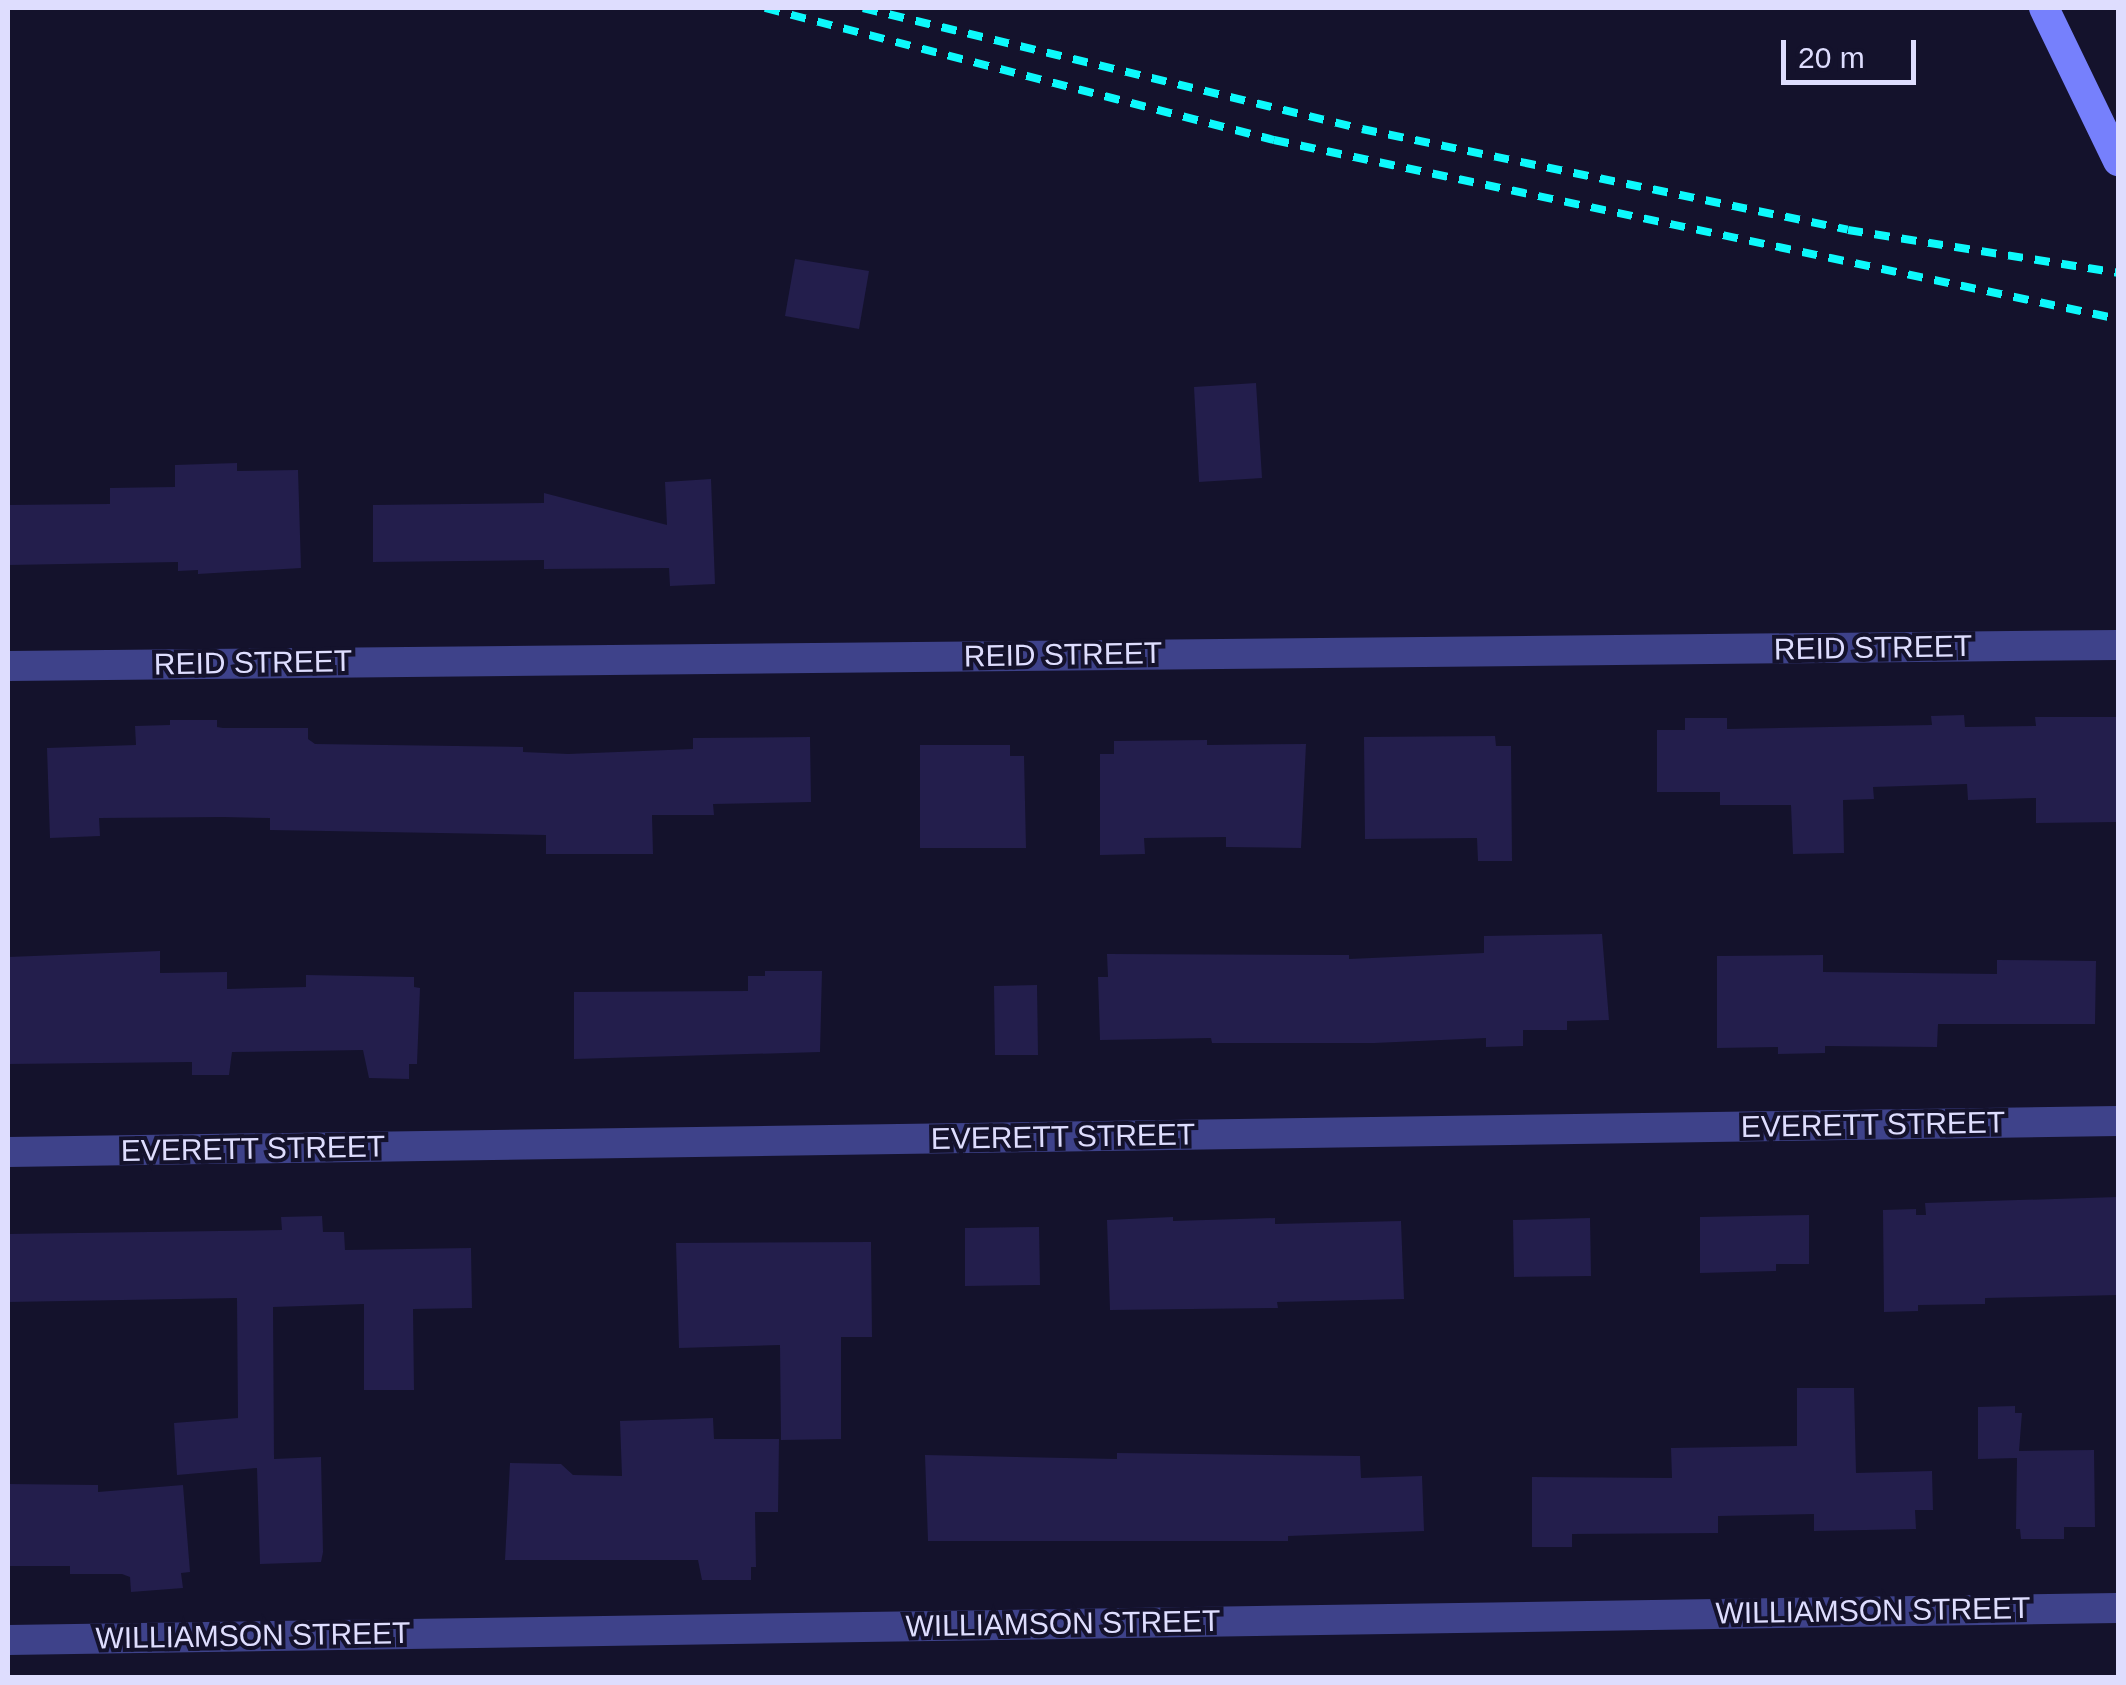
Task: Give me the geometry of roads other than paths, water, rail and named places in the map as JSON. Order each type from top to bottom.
[{"type":"main road","points":[[2044,8],[2118,161]]},
{"type":"street","name":"REID STREET","points":[[8,666],[2118,645]]},
{"type":"street","name":"EVERETT STREET","points":[[8,1152],[2118,1121]]},
{"type":"street","name":"WILLIAMSON STREET","points":[[8,1640],[2118,1608]]},
{"type":"railway","points":[[765,8],[1274,140],[2118,319]]},
{"type":"railway","points":[[863,8],[1362,129],[1848,230],[2118,273]]}]
